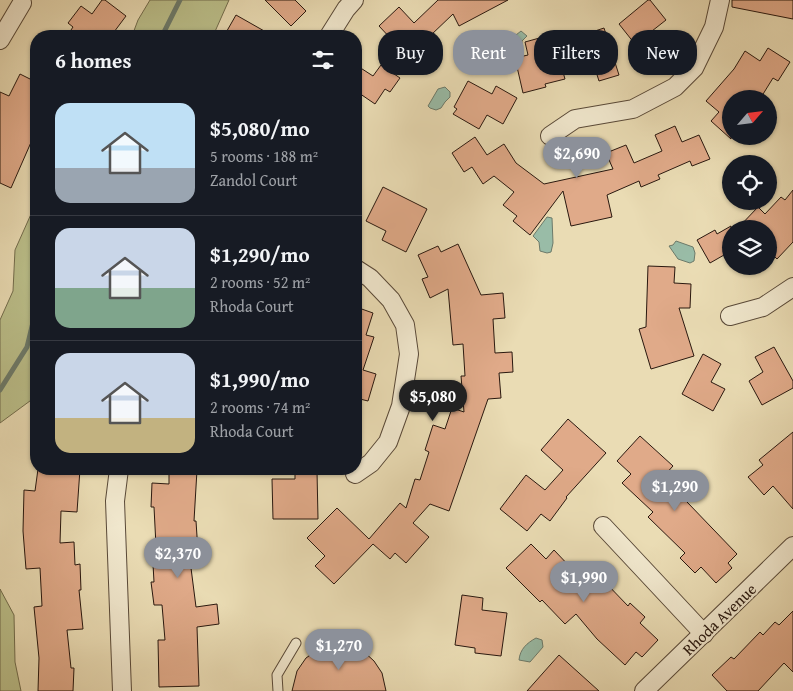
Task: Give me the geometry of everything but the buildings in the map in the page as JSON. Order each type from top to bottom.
[{"type":"street","points":[[333,30],[354,0]]},
{"type":"street","points":[[550,136],[575,119],[633,109],[674,87],[694,68],[714,27],[720,0]]},
{"type":"street","points":[[0,40],[22,3]]},
{"type":"street","points":[[362,273],[370,278],[391,300],[405,325],[410,354],[401,406],[388,442],[371,463],[362,469]]},
{"type":"street","points":[[730,316],[763,307],[793,287]]},
{"type":"street","points":[[118,475],[115,501],[122,691]]},
{"type":"street","points":[[602,526],[704,634]]},
{"type":"street","name":"Rhoda Avenue","points":[[644,691],[793,546]]},
{"type":"lane","points":[[278,691],[277,675],[296,643]]},
{"type":"shaded area","points":[[150,0],[229,0],[216,30],[134,30]]},
{"type":"shaded area","points":[[445,87],[450,92],[450,97],[441,108],[436,110],[430,108],[428,106],[438,89]]},
{"type":"shaded area","points":[[30,216],[30,401],[0,423],[0,320],[13,291],[15,250]]},
{"type":"shaded area","points":[[547,217],[552,218],[553,243],[551,252],[547,253],[540,251],[539,242],[533,236]]},
{"type":"shaded area","points":[[676,241],[693,247],[695,253],[694,261],[690,263],[678,259],[669,246],[673,245]]},
{"type":"shaded area","points":[[0,589],[14,615],[15,662],[21,691],[0,691]]},
{"type":"shaded area","points":[[536,638],[542,640],[543,647],[530,662],[519,660],[524,647]]},
{"type":"waterway","points":[[165,30],[180,0]]},
{"type":"waterway","points":[[0,390],[27,347],[30,335]]}]
